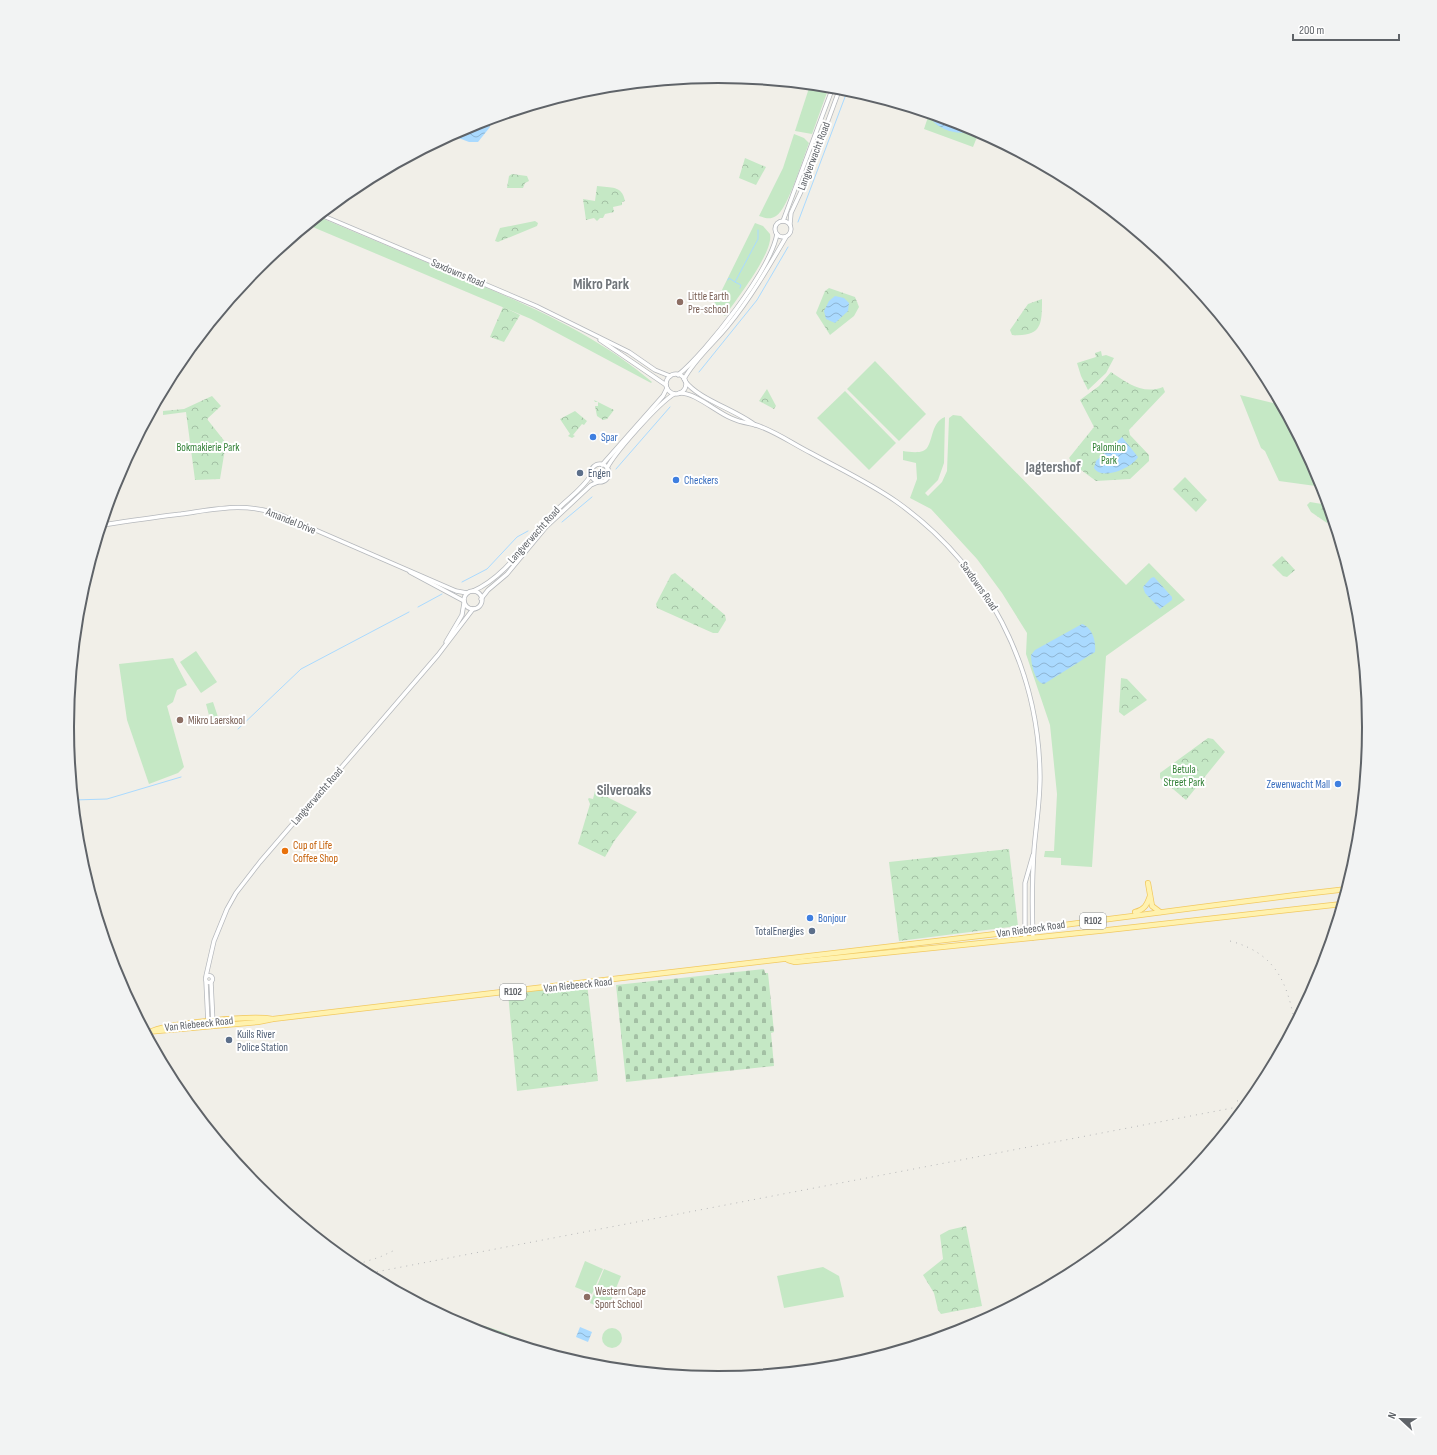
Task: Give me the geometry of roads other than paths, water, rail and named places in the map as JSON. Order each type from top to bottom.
[{"type":"main road","points":[[1148,882],[1152,906],[1160,912]]},
{"type":"main road","name":"Van Riebeeck Road","points":[[150,1031],[166,1027],[258,1022],[273,1019],[788,960],[795,957],[1025,930],[1342,890]]},
{"type":"main road","points":[[1116,918],[1143,910],[1150,896]]},
{"type":"main road","name":"Van Riebeeck Road","points":[[788,960],[796,962],[1338,904]]},
{"type":"street","name":"Langverwacht Road","points":[[783,221],[831,93]]},
{"type":"street","name":"Langverwacht Road","points":[[790,224],[791,213],[805,183],[838,94]]},
{"type":"street","name":"Saxdowns Road","points":[[325,217],[529,303],[629,352],[655,370],[670,376]]},
{"type":"street","points":[[602,465],[607,468],[609,473],[606,479],[598,482],[591,475],[594,467],[602,465],[661,398],[670,376],[678,375],[733,313],[774,246],[777,234],[776,227],[783,221],[790,224],[791,232],[786,237],[745,304],[723,332],[690,368],[684,380],[684,388],[679,393],[666,399],[607,468]]},
{"type":"street","points":[[777,234],[786,237]]},
{"type":"street","name":"Saxdowns Road","points":[[592,335],[667,386]]},
{"type":"street","points":[[678,375],[684,380]]},
{"type":"street","name":"Saxdowns Road","points":[[684,380],[694,390],[747,418],[756,425],[853,476],[902,507],[931,530],[957,555],[977,580],[995,608],[1021,665],[1036,717],[1039,746],[1040,806],[1034,852],[1033,938]]},
{"type":"street","points":[[667,386],[674,394]]},
{"type":"street","name":"Saxdowns Road","points":[[679,393],[694,397],[731,419],[756,425]]},
{"type":"street","name":"Langverwacht Road","points":[[473,591],[485,586],[502,572],[556,511],[582,488],[591,475]]},
{"type":"street","name":"Langverwacht Road","points":[[481,599],[488,590],[507,574],[546,527],[591,485],[598,482]]},
{"type":"street","name":"Amandel Drive","points":[[107,524],[224,507],[254,508],[281,515],[456,591],[467,593]]},
{"type":"street","name":"Amandel Drive","points":[[402,567],[464,602]]},
{"type":"street","points":[[473,591],[478,594],[481,599],[479,606],[473,609],[469,608],[464,602],[467,593],[473,591]]},
{"type":"street","name":"Langverwacht Road","points":[[444,646],[462,615],[464,602]]},
{"type":"street","name":"Langverwacht Road","points":[[208,976],[211,958],[220,925],[236,893],[260,862],[444,646],[473,609]]},
{"type":"street","name":"Saxdowns Road","points":[[1025,938],[1025,883],[1028,866],[1034,852]]},
{"type":"street","points":[[208,976],[212,979],[211,1024],[206,982],[208,976]]},
{"type":"street","points":[[206,982],[211,982]]},
{"type":"water","points":[[932,120],[966,132],[958,133],[946,130]]},
{"type":"water","points":[[489,125],[490,127],[478,142],[469,142],[458,138]]},
{"type":"water","points":[[835,296],[844,298],[849,303],[848,311],[835,323],[826,319],[824,311],[829,301]]},
{"type":"water","points":[[1122,437],[1138,457],[1130,465],[1117,472],[1098,472],[1094,468],[1096,461]]},
{"type":"water","points":[[1154,577],[1172,597],[1172,600],[1160,609],[1145,593],[1143,587],[1151,578]]},
{"type":"water","points":[[1082,624],[1089,629],[1093,636],[1095,652],[1044,684],[1041,683],[1034,672],[1031,655],[1035,650]]},
{"type":"water","points":[[580,1327],[592,1332],[588,1342],[576,1337]]},
{"type":"waterway","points":[[798,222],[846,95]]},
{"type":"waterway","points":[[740,288],[741,285],[735,282],[758,239],[758,230]]},
{"type":"waterway","points":[[699,372],[757,300],[788,247]]},
{"type":"waterway","points":[[728,280],[729,278],[735,282]]},
{"type":"waterway","points":[[616,469],[670,407]]},
{"type":"waterway","points":[[562,522],[592,497]]},
{"type":"waterway","points":[[462,582],[487,569],[517,537],[528,531]]},
{"type":"waterway","points":[[418,607],[442,594]]},
{"type":"waterway","points":[[238,729],[301,669],[409,612]]},
{"type":"waterway","points":[[79,800],[107,799],[181,777]]},
{"type":"railway","points":[[1230,941],[1245,946],[1258,953],[1268,961],[1283,982],[1294,1019]]},
{"type":"railway","points":[[1237,1101],[1245,1099]]},
{"type":"railway","points":[[374,1272],[1239,1107]]},
{"type":"railway","points":[[360,1263],[395,1250]]},
{"type":"place","name":"Little Earth Pre-school","points":[[680,302]]},
{"type":"place","name":"Spar","points":[[593,437]]},
{"type":"place","name":"Engen","points":[[580,473]]},
{"type":"place","name":"Checkers","points":[[676,480]]},
{"type":"place","name":"Mikro Laerskool","points":[[180,720]]},
{"type":"place","name":"Zewenwacht Mall","points":[[1338,784]]},
{"type":"place","name":"Cup of Life Coffee Shop","points":[[285,851]]},
{"type":"place","name":"Bonjour","points":[[810,918]]},
{"type":"place","name":"TotalEnergies","points":[[812,931]]},
{"type":"place","name":"Kuils River Police Station","points":[[229,1040]]},
{"type":"place","name":"Western Cape Sport School","points":[[587,1297]]},
{"type":"district","name":"Mikro Park","points":[[601,284]]},
{"type":"district","name":"Jagtershof","points":[[1053,467]]},
{"type":"district","name":"Silveroaks","points":[[624,790]]},
{"type":"park label","name":"Bokmakierie Park","points":[[208,447]]},
{"type":"park label","name":"Palomino Park","points":[[1109,453]]},
{"type":"park label","name":"Betula Street Park","points":[[1184,775]]}]
